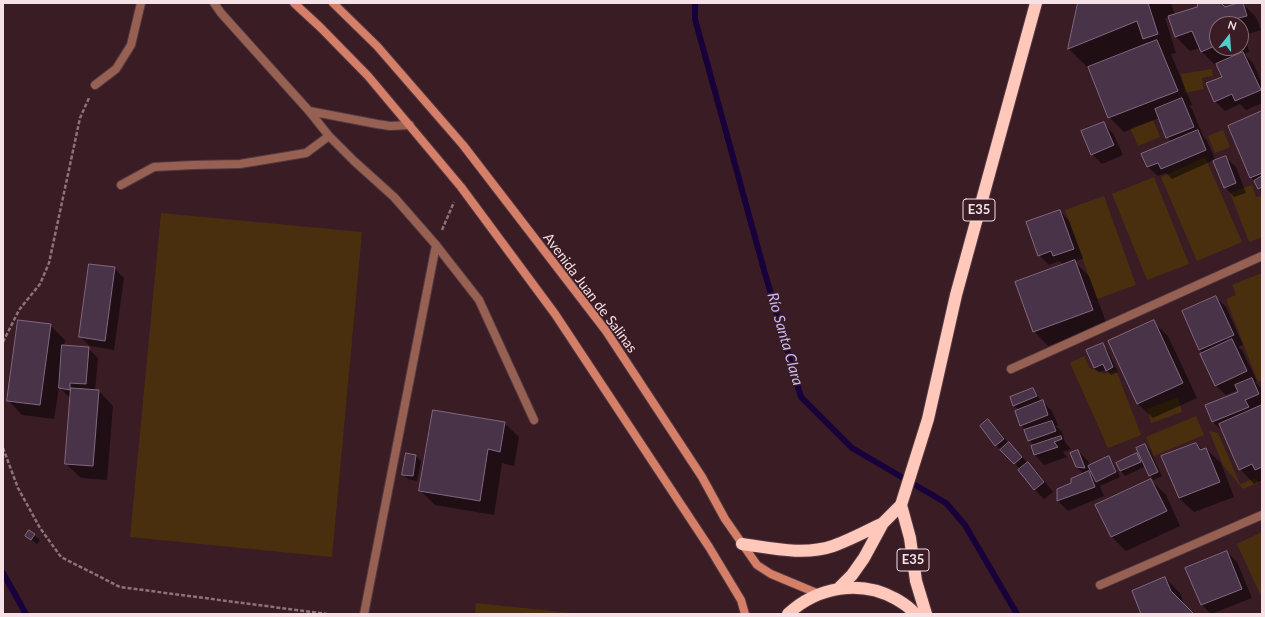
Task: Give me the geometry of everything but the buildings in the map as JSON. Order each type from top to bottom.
[{"type":"highway","name":"E35","points":[[838,589],[852,575],[864,558],[883,523],[903,500],[928,419],[956,295],[1036,3]]},
{"type":"highway","name":"E35","points":[[903,500],[916,581],[926,614]]},
{"type":"highway","points":[[742,544],[794,551],[815,550],[833,546],[883,523]]},
{"type":"highway","points":[[788,614],[803,602],[819,594],[838,589],[850,588],[875,591],[894,598],[915,614]]},
{"type":"main road","points":[[294,3],[368,76],[461,187],[563,327],[709,547],[741,600],[745,614]]},
{"type":"main road","name":"Avenida Juan de Salinas","points":[[334,3],[377,46],[463,145],[606,331],[702,477],[725,519],[757,564],[771,574],[819,594]]},
{"type":"street","points":[[95,85],[116,69],[130,45],[141,3]]},
{"type":"street","points":[[214,3],[220,13],[309,111],[329,136],[394,197],[436,245],[479,300],[534,420]]},
{"type":"street","points":[[309,111],[383,125],[410,125]]},
{"type":"street","points":[[121,185],[154,167],[240,164],[306,153],[329,136]]},
{"type":"street","points":[[364,614],[436,245]]},
{"type":"street","points":[[1011,369],[1262,256]]},
{"type":"street","points":[[1100,585],[1262,515]]},
{"type":"path","points":[[3,342],[19,310],[40,284],[49,262],[80,118],[95,85]]},
{"type":"path","points":[[436,245],[461,187]]},
{"type":"path","points":[[3,448],[18,488],[40,528],[61,557],[120,587],[327,614]]},
{"type":"shaded area","points":[[1212,69],[1213,76],[1202,78],[1204,89],[1185,93],[1181,74]]},
{"type":"shaded area","points":[[1153,120],[1160,137],[1138,146],[1130,128]]},
{"type":"shaded area","points":[[1223,130],[1230,147],[1215,153],[1208,136]]},
{"type":"shaded area","points":[[1205,157],[1242,242],[1197,261],[1161,177]]},
{"type":"shaded area","points":[[1154,177],[1189,264],[1147,280],[1112,194]]},
{"type":"shaded area","points":[[1252,185],[1256,197],[1262,196],[1262,237],[1249,242],[1230,193]]},
{"type":"shaded area","points":[[1104,196],[1136,285],[1097,299],[1065,210]]},
{"type":"shaded area","points":[[161,213],[362,232],[332,557],[130,537]]},
{"type":"shaded area","points":[[1262,273],[1262,380],[1258,382],[1226,299],[1236,295],[1232,285]]},
{"type":"shaded area","points":[[1084,356],[1090,368],[1104,374],[1116,370],[1141,435],[1108,448],[1070,363]]},
{"type":"shaded area","points":[[1178,397],[1182,412],[1151,423],[1147,409]]},
{"type":"shaded area","points":[[1196,416],[1204,435],[1154,456],[1146,437]]},
{"type":"shaded area","points":[[1209,431],[1218,433],[1240,484],[1256,478],[1258,483],[1243,489],[1223,465]]},
{"type":"shaded area","points":[[1262,532],[1262,598],[1237,544]]},
{"type":"shaded area","points":[[476,603],[581,614],[475,614]]},
{"type":"waterway","name":"Río Santa Clara","points":[[695,3],[695,19],[764,270],[801,397],[852,448],[946,503],[965,525],[1017,614]]},
{"type":"waterway","points":[[3,573],[26,614]]}]
